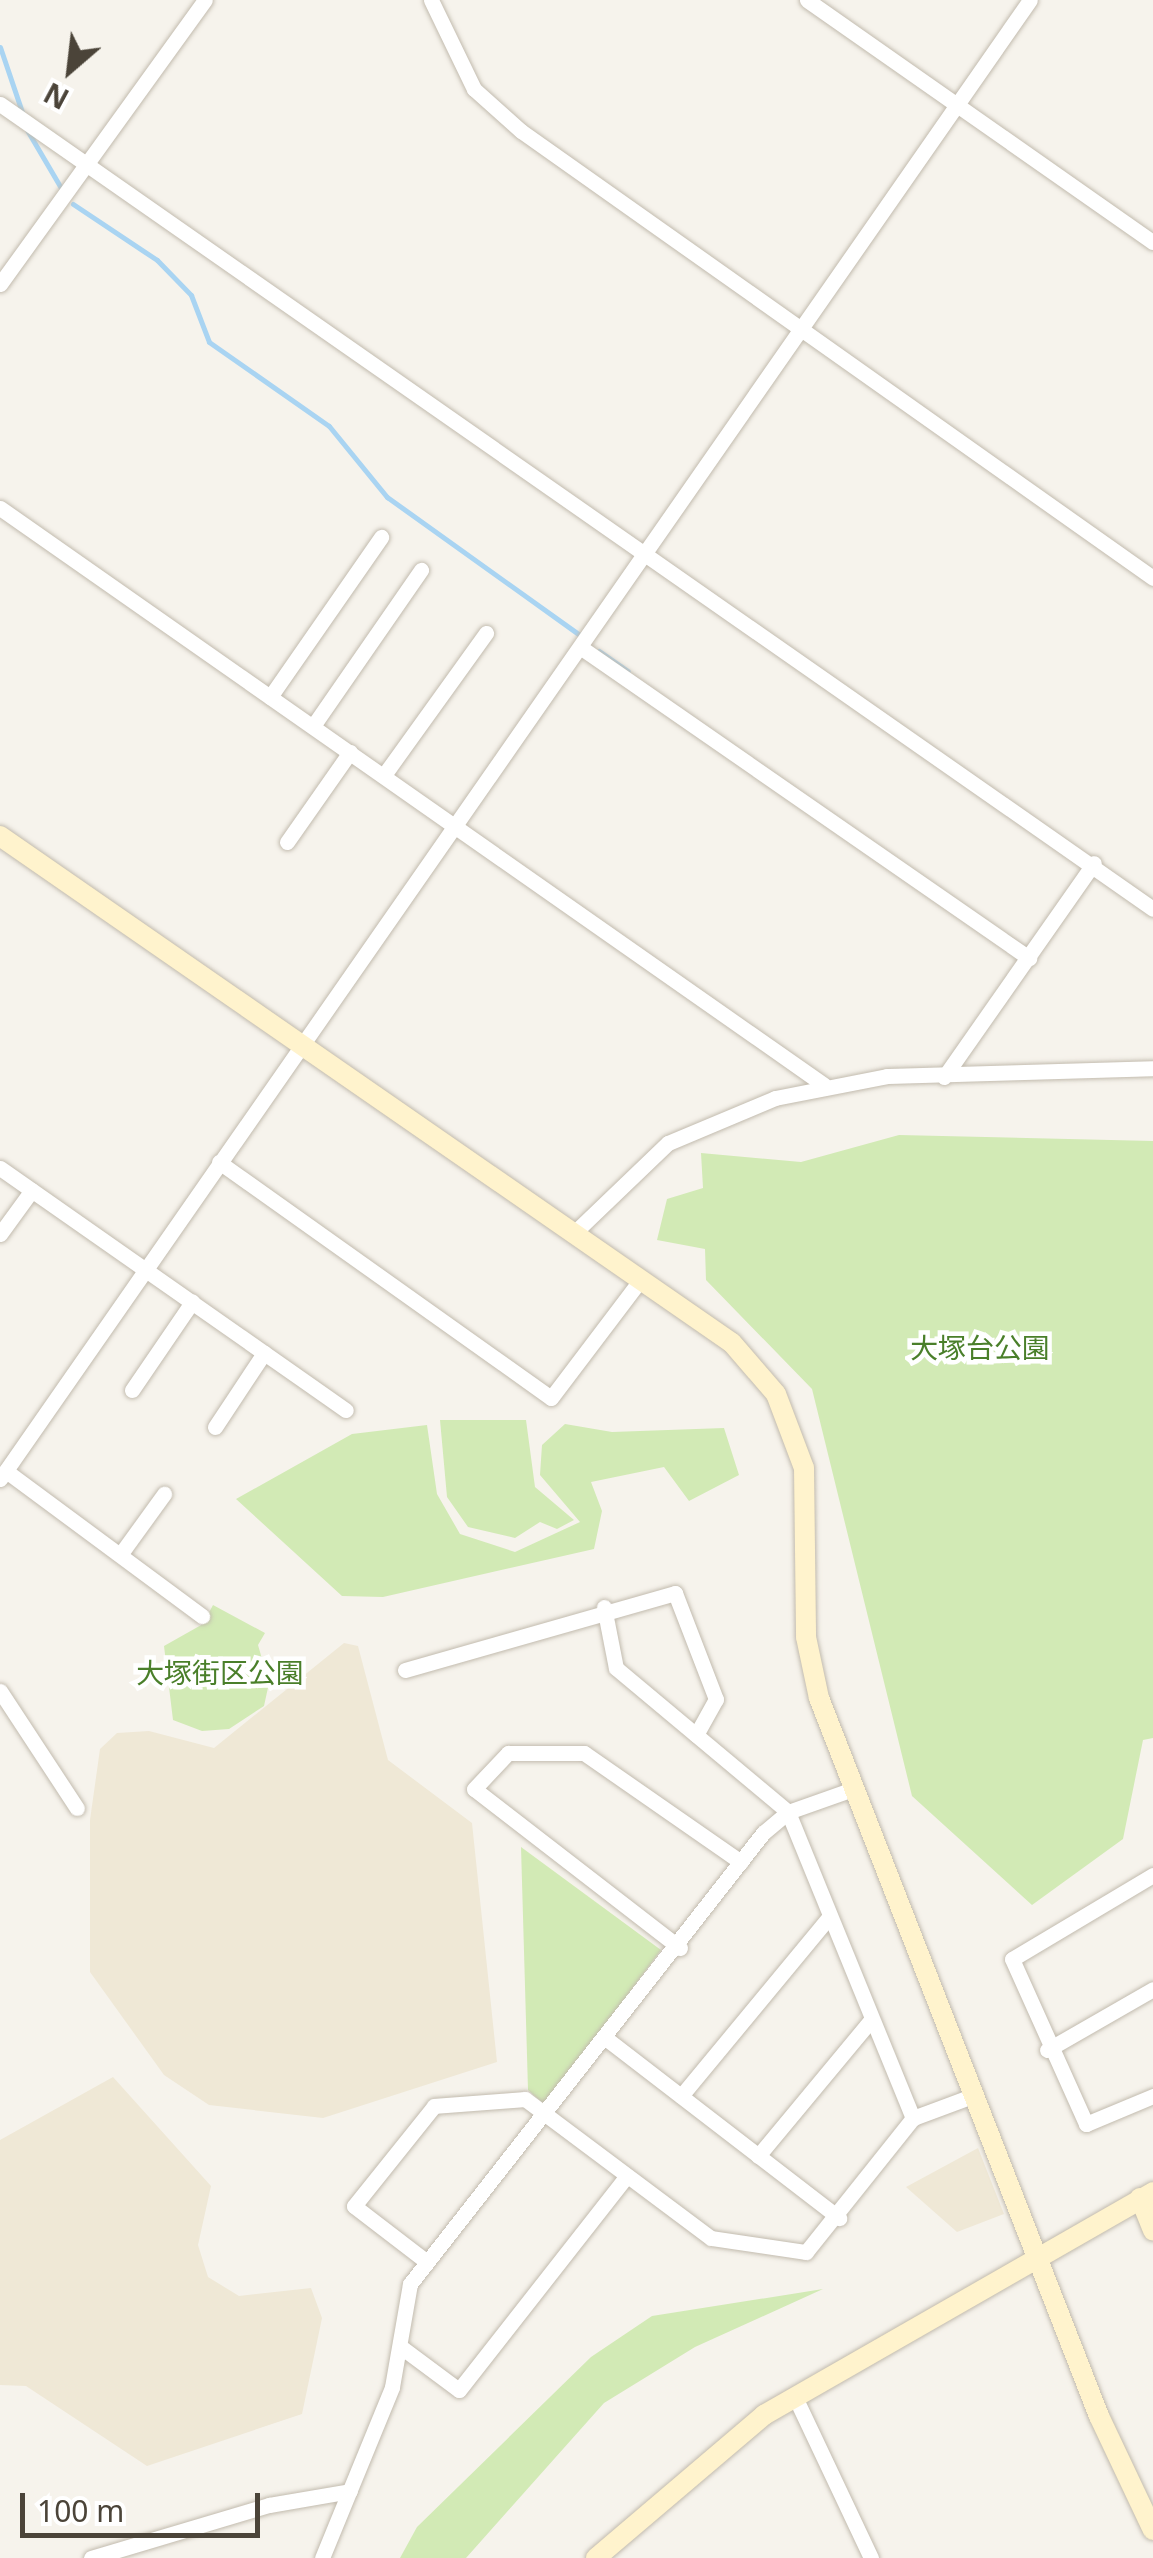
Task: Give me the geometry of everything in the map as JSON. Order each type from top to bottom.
[{"type":"street","points":[[0,284],[89,166],[205,0]]},
{"type":"street","points":[[431,0],[484,101],[799,330],[1153,578]]},
{"type":"street","points":[[807,0],[1153,242]]},
{"type":"street","points":[[202,1616],[122,1552],[3,1475],[219,1162],[461,825],[955,102],[1030,0]]},
{"type":"street","points":[[0,104],[1094,863],[1153,909]]},
{"type":"street","points":[[0,508],[461,825],[824,1085]]},
{"type":"street","points":[[270,696],[381,537]]},
{"type":"street","points":[[313,726],[421,570]]},
{"type":"street","points":[[384,774],[486,634]]},
{"type":"street","points":[[583,649],[1029,958]]},
{"type":"street","points":[[287,842],[350,752]]},
{"type":"street","points":[[0,836],[732,1343],[794,1428],[806,1637],[853,1788],[1038,2256],[1153,2530]]},
{"type":"street","points":[[944,1077],[1094,863]]},
{"type":"street","points":[[574,1233],[668,1142],[724,1114],[824,1085],[1153,1068]]},
{"type":"street","points":[[219,1162],[551,1398],[641,1279]]},
{"type":"street","points":[[0,1168],[346,1410]]},
{"type":"street","points":[[0,1234],[32,1190]]},
{"type":"street","points":[[132,1390],[192,1302]]},
{"type":"street","points":[[214,1427],[264,1353]]},
{"type":"street","points":[[122,1552],[164,1494]]},
{"type":"street","points":[[406,1670],[604,1606],[667,1592],[684,1600],[716,1699],[696,1735]]},
{"type":"street","points":[[604,1606],[616,1668],[788,1812],[912,2118]]},
{"type":"street","points":[[0,1692],[77,1808]]},
{"type":"street","points":[[680,1948],[474,1789],[508,1753],[584,1754],[741,1862]]},
{"type":"street","points":[[322,2558],[401,2347],[410,2284],[608,2040],[741,1862],[788,1812],[853,1788]]},
{"type":"street","points":[[1153,1875],[1012,1959],[1047,2050],[1086,2124],[1153,2096]]},
{"type":"street","points":[[681,2096],[828,1918]]},
{"type":"street","points":[[1047,2050],[1153,1989]]},
{"type":"street","points":[[758,2156],[870,2021]]},
{"type":"street","points":[[608,2040],[839,2218]]},
{"type":"street","points":[[427,2262],[354,2206],[434,2106],[524,2099],[626,2176],[734,2248],[806,2252],[839,2218],[912,2118],[975,2094]]},
{"type":"street","points":[[401,2347],[459,2390],[626,2176]]},
{"type":"street","points":[[596,2558],[795,2398],[1146,2195],[1153,2230]]},
{"type":"street","points":[[795,2398],[866,2555]]},
{"type":"street","points":[[91,2558],[350,2491]]},
{"type":"shaded area","points":[[344,1643],[358,1646],[388,1760],[472,1823],[497,2062],[323,2118],[209,2105],[164,2075],[90,1972],[90,1820],[100,1749],[117,1733],[149,1731],[214,1748]]},
{"type":"shaded area","points":[[113,2077],[211,2186],[198,2245],[208,2277],[239,2296],[311,2288],[322,2318],[302,2414],[147,2466],[26,2386],[0,2385],[0,2140]]},
{"type":"shaded area","points":[[978,2148],[1004,2214],[957,2232],[906,2187]]},
{"type":"green space","name":"大塚台公園","points":[[899,1135],[1153,1141],[1153,1738],[1143,1740],[1123,1839],[1032,1905],[912,1796],[812,1389],[706,1280],[705,1249],[657,1240],[667,1199],[703,1188],[701,1153],[801,1162]]},
{"type":"green space","points":[[440,1420],[526,1420],[535,1487],[574,1520],[557,1529],[540,1522],[515,1538],[468,1527],[447,1497]]},
{"type":"green space","points":[[565,1424],[612,1432],[724,1428],[739,1475],[689,1501],[664,1467],[591,1482],[602,1511],[594,1549],[383,1597],[342,1596],[236,1499],[352,1434],[427,1425],[437,1494],[460,1534],[515,1552],[580,1522],[540,1475],[542,1445]]},
{"type":"green space","name":"大塚街区公園","points":[[213,1605],[265,1633],[258,1645],[269,1683],[264,1706],[229,1729],[202,1731],[173,1720],[164,1646],[203,1624]]},
{"type":"green space","points":[[521,1847],[661,1950],[545,2105],[528,2090]]},
{"type":"green space","points":[[823,2289],[695,2347],[604,2403],[466,2558],[400,2558],[417,2527],[591,2357],[652,2316]]},
{"type":"waterway","points":[[0,47],[22,112]]},
{"type":"waterway","points":[[27,130],[61,188]]},
{"type":"waterway","points":[[73,204],[157,260],[191,295],[209,342],[329,426],[387,497],[581,636]]},
{"type":"waterway","points":[[599,651],[628,671]]}]
